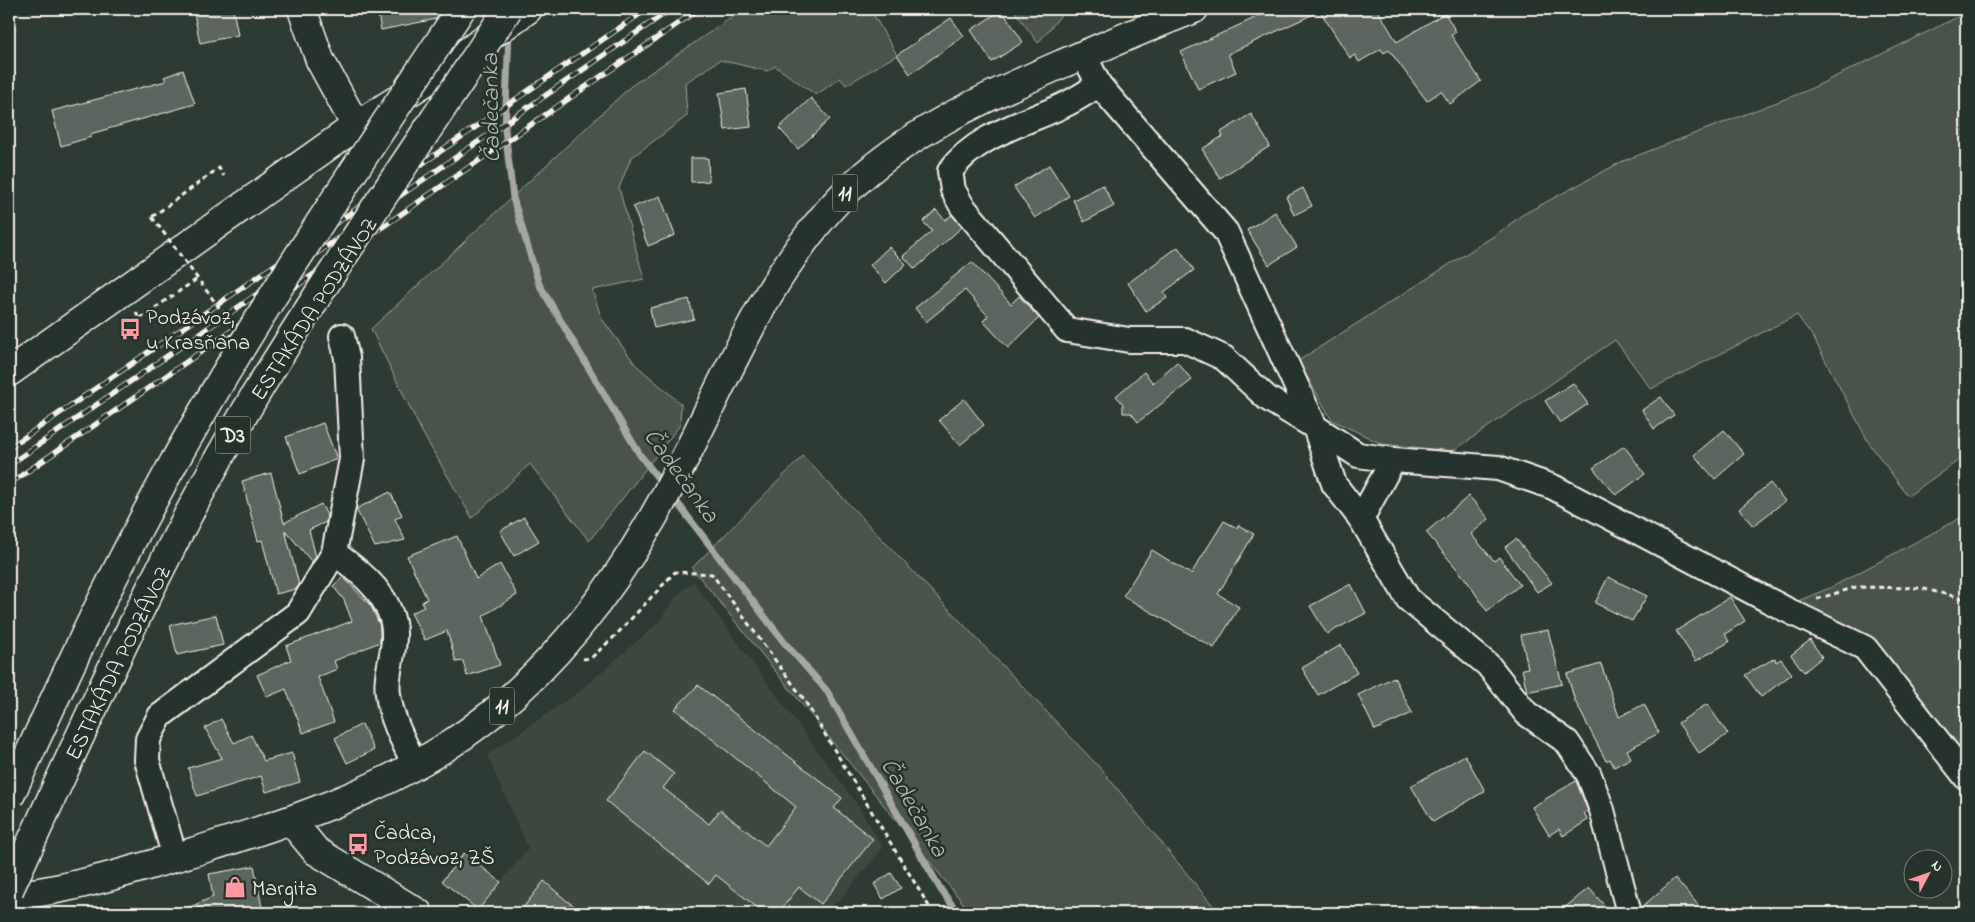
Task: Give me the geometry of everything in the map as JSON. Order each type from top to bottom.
[{"type":"main road","points":[[302,9],[320,60],[356,126]]},
{"type":"main road","name":"ESTAKÁDA PODZÁVOZ","points":[[9,798],[91,620],[168,472],[222,380],[305,247],[461,9]]},
{"type":"main road","name":"11","points":[[9,896],[68,885],[175,858],[290,821],[374,786],[415,765],[474,728],[507,702],[546,665],[606,591],[653,518],[741,344],[786,265],[827,212],[861,177],[903,145],[963,109],[1194,9]]},
{"type":"main road","points":[[9,372],[356,126],[482,42],[519,10]]},
{"type":"main road","name":"ESTAKÁDA PODZÁVOZ","points":[[9,890],[124,641],[200,494],[254,397],[519,10]]},
{"type":"main road","points":[[290,821],[316,851],[418,913]]},
{"type":"street","points":[[1084,55],[1099,85],[1226,232],[1315,427],[1334,484],[1361,519],[1408,599],[1488,665],[1526,713],[1567,742],[1590,775],[1602,810],[1629,913]]},
{"type":"street","points":[[1099,85],[1066,104],[1005,130],[966,152],[950,171],[953,190],[962,206],[1067,330],[1129,340],[1184,340],[1224,358],[1267,398],[1358,455],[1393,460],[1498,468],[1553,487],[1785,609],[1866,648],[1966,777]]},
{"type":"street","points":[[175,858],[147,760],[148,739],[160,716],[298,613],[334,553],[352,459],[347,358],[342,336]]},
{"type":"street","points":[[1361,519],[1393,460]]},
{"type":"street","points":[[334,553],[353,566],[376,589],[388,607],[395,635],[387,692],[395,724],[415,765]]},
{"type":"path","points":[[224,176],[219,168],[152,217],[233,327]]},
{"type":"path","points":[[136,310],[139,319],[197,278]]},
{"type":"path","points":[[546,665],[592,658],[676,572],[712,574],[803,698],[934,913]]},
{"type":"path","points":[[1785,609],[1856,587],[1920,588],[1966,598]]},
{"type":"shaded area","points":[[744,9],[870,9],[897,55],[846,85],[840,78],[816,95],[775,66],[767,71],[720,60],[685,83],[687,116],[631,158],[619,188],[644,279],[592,290],[602,319],[636,365],[681,404],[680,425],[589,541],[530,464],[472,518],[422,432],[371,329],[631,86]]},
{"type":"shaded area","points":[[1013,9],[1066,9],[1038,43]]},
{"type":"shaded area","points":[[1966,13],[1966,455],[1908,496],[1869,443],[1813,337],[1797,315],[1651,389],[1615,340],[1453,451],[1382,444],[1332,420],[1298,361],[1497,234],[1522,215],[1623,161],[1806,91]]},
{"type":"shaded area","points":[[803,456],[1101,769],[1219,913],[971,913],[692,568]]},
{"type":"shaded area","points":[[1966,515],[1966,760],[1865,643],[1834,618],[1798,601],[1832,587]]},
{"type":"shaded area","points":[[693,582],[859,807],[883,848],[839,901],[818,913],[476,913],[528,848],[487,755],[576,694],[657,624],[677,595]]},
{"type":"building","points":[[215,9],[233,9],[238,35],[200,43],[194,13]]},
{"type":"building","points":[[377,9],[442,9],[436,19],[381,30]]},
{"type":"building","points":[[1274,9],[1377,9],[1397,42],[1445,13],[1456,32],[1451,35],[1481,81],[1450,104],[1441,91],[1427,101],[1389,50],[1384,53],[1381,49],[1359,62],[1355,55],[1350,58],[1320,11],[1228,54],[1236,72],[1198,89],[1181,52]]},
{"type":"building","points":[[1002,10],[1023,42],[992,62],[971,30]]},
{"type":"building","points":[[951,18],[964,36],[910,74],[897,55]]},
{"type":"building","points":[[183,70],[195,104],[90,134],[91,137],[61,146],[52,111],[166,81],[164,77]]},
{"type":"building","points":[[746,89],[751,127],[725,130],[719,93]]},
{"type":"building","points":[[811,98],[830,119],[798,149],[779,128]]},
{"type":"building","points":[[1251,114],[1270,146],[1220,178],[1202,149],[1223,136],[1221,132]]},
{"type":"building","points":[[691,158],[708,158],[709,181],[691,182]]},
{"type":"building","points":[[1049,165],[1069,196],[1035,218],[1014,187]]},
{"type":"building","points":[[1103,185],[1114,206],[1084,222],[1073,200]]},
{"type":"building","points":[[1303,188],[1312,206],[1294,215],[1286,197]]},
{"type":"building","points":[[660,196],[675,235],[648,246],[633,207]]},
{"type":"building","points":[[936,210],[945,220],[952,215],[962,227],[915,269],[903,256],[932,231],[923,222]]},
{"type":"building","points":[[1275,212],[1297,247],[1269,265],[1247,230]]},
{"type":"building","points":[[889,247],[906,264],[886,283],[870,265]]},
{"type":"building","points":[[1178,247],[1194,270],[1164,292],[1167,298],[1146,311],[1128,283]]},
{"type":"building","points":[[972,262],[1011,304],[1019,296],[1039,318],[1008,348],[983,321],[988,316],[965,290],[926,322],[915,308]]},
{"type":"building","points":[[689,299],[694,319],[654,328],[650,308]]},
{"type":"building","points":[[1177,362],[1192,380],[1138,422],[1131,413],[1123,413],[1123,404],[1116,396],[1144,372],[1153,383]]},
{"type":"building","points":[[1573,383],[1588,404],[1560,423],[1545,401]]},
{"type":"building","points":[[1661,397],[1674,415],[1654,429],[1642,410]]},
{"type":"building","points":[[964,399],[984,425],[960,445],[939,420]]},
{"type":"building","points":[[323,423],[337,459],[300,474],[286,437]]},
{"type":"building","points":[[1724,430],[1744,454],[1715,479],[1694,455]]},
{"type":"building","points":[[1624,446],[1645,474],[1616,495],[1593,468]]},
{"type":"building","points":[[271,473],[284,523],[321,504],[327,515],[326,522],[309,530],[316,557],[312,562],[285,530],[299,585],[296,589],[276,594],[262,540],[258,541],[242,481]]},
{"type":"building","points":[[1770,483],[1785,501],[1753,526],[1739,509]]},
{"type":"building","points":[[390,492],[402,515],[395,519],[405,540],[375,547],[356,509]]},
{"type":"building","points":[[1469,496],[1489,519],[1471,534],[1494,561],[1499,557],[1520,585],[1487,611],[1467,581],[1426,532]]},
{"type":"building","points":[[524,517],[539,541],[514,556],[500,531]]},
{"type":"building","points":[[1224,521],[1237,528],[1238,525],[1254,534],[1218,594],[1239,607],[1214,648],[1123,596],[1152,550],[1191,574]]},
{"type":"building","points":[[457,536],[476,579],[500,564],[517,595],[483,616],[500,665],[467,676],[463,661],[456,662],[447,631],[425,640],[411,613],[424,607],[422,602],[427,599],[407,556]]},
{"type":"building","points":[[1516,539],[1552,583],[1537,592],[1505,547]]},
{"type":"building","points":[[343,577],[371,606],[380,626],[380,642],[334,661],[337,669],[318,677],[334,722],[303,733],[286,689],[267,697],[257,675],[291,660],[286,646],[352,621],[344,600],[333,586]]},
{"type":"building","points":[[1608,577],[1647,596],[1632,621],[1595,603]]},
{"type":"building","points":[[1351,584],[1366,613],[1327,634],[1310,606]]},
{"type":"building","points":[[1730,597],[1745,621],[1725,634],[1729,642],[1696,661],[1676,631]]},
{"type":"building","points":[[216,615],[223,645],[177,655],[170,625]]},
{"type":"building","points":[[1548,630],[1562,684],[1527,692],[1522,669],[1528,668],[1521,635]]},
{"type":"building","points":[[1810,640],[1822,657],[1804,672],[1791,655]]},
{"type":"building","points":[[1341,645],[1357,673],[1318,695],[1302,668]]},
{"type":"building","points":[[1775,658],[1776,662],[1781,659],[1792,674],[1761,697],[1745,675]]},
{"type":"building","points":[[1601,664],[1619,717],[1644,704],[1659,733],[1627,750],[1631,758],[1614,767],[1610,759],[1606,761],[1575,701],[1567,674]]},
{"type":"building","points":[[1394,677],[1412,713],[1375,730],[1358,695]]},
{"type":"building","points":[[698,685],[842,798],[834,808],[873,839],[821,904],[799,887],[778,913],[764,913],[716,875],[709,884],[606,801],[645,751],[674,774],[663,788],[709,824],[720,810],[766,846],[796,807],[675,709]]},
{"type":"building","points":[[1707,704],[1728,734],[1699,753],[1678,723]]},
{"type":"building","points":[[221,719],[234,743],[251,735],[264,761],[292,753],[300,782],[266,792],[261,776],[197,796],[188,768],[222,758],[205,728]]},
{"type":"building","points":[[362,724],[374,750],[347,763],[335,738]]},
{"type":"building","points":[[1465,755],[1485,791],[1433,822],[1411,786]]},
{"type":"building","points":[[1576,781],[1588,811],[1584,813],[1588,820],[1563,836],[1559,829],[1549,835],[1532,807]]},
{"type":"building","points":[[464,853],[501,882],[478,910],[442,881]]},
{"type":"building","name":"Margita","points":[[254,866],[263,913],[176,913],[213,897],[209,874]]},
{"type":"building","points":[[891,873],[901,888],[883,899],[874,884]]},
{"type":"building","points":[[1675,878],[1705,913],[1642,913],[1642,907]]},
{"type":"building","points":[[544,881],[567,901],[584,913],[519,913]]},
{"type":"building","points":[[1589,888],[1611,913],[1558,913]]},
{"type":"waterway","name":"Čadečanka","points":[[509,32],[505,130],[513,198],[539,284],[640,455],[664,486]]},
{"type":"waterway","name":"Čadečanka","points":[[672,496],[784,642],[827,691],[941,890],[958,913]]},
{"type":"railway","points":[[9,448],[647,9]]},
{"type":"railway","points":[[9,465],[671,9]]},
{"type":"railway","points":[[9,484],[699,9]]},
{"type":"place","name":"Podzávoz, u Krasňana","points":[[130,329]]},
{"type":"place","name":"Čadca, Podzávoz, ZŠ","points":[[358,844]]},
{"type":"place","name":"Margita","points":[[235,887]]}]
